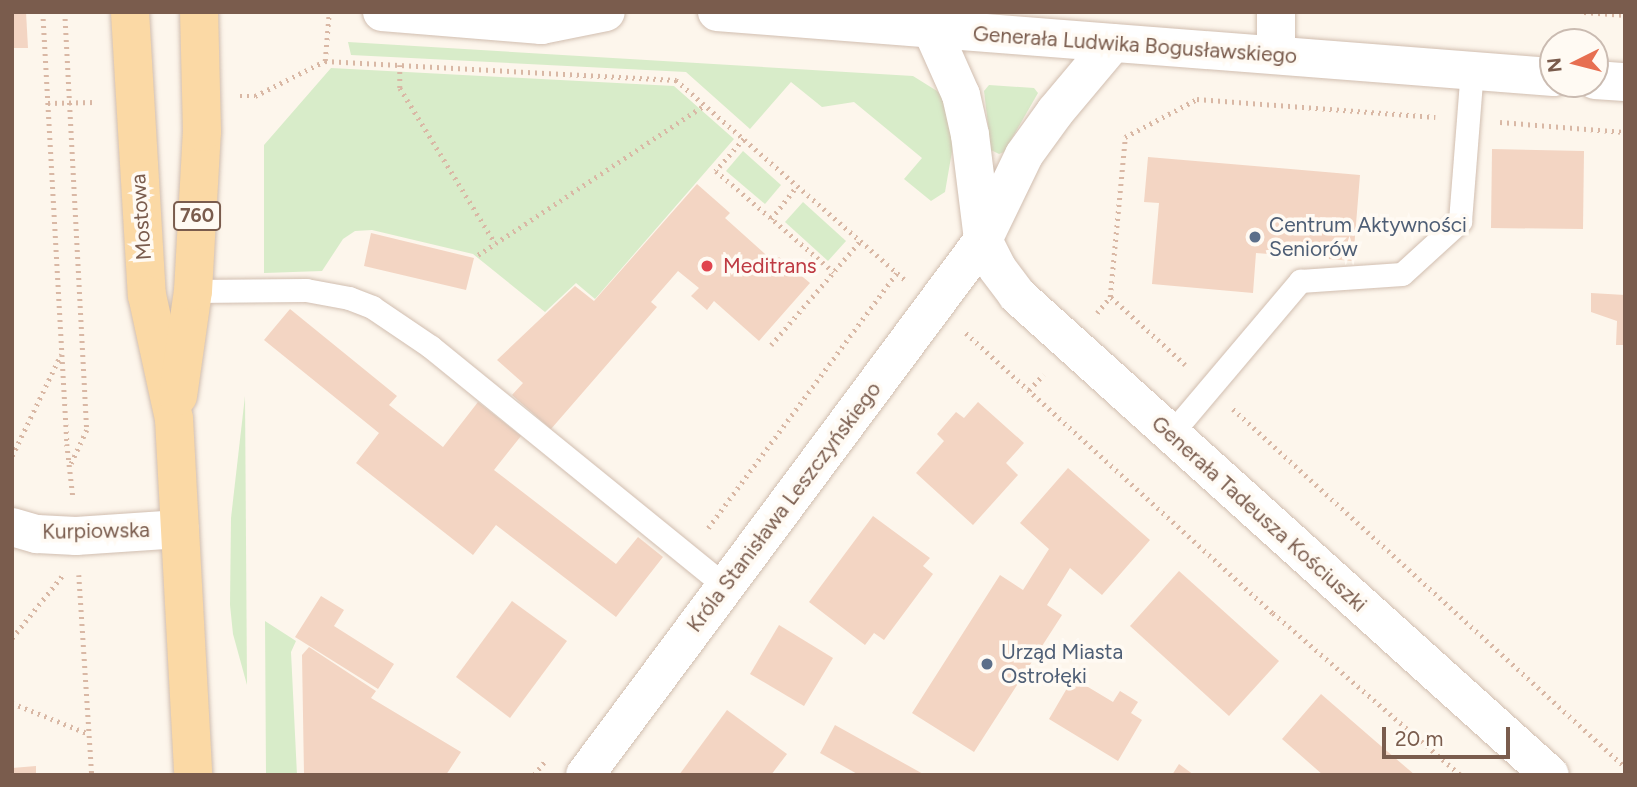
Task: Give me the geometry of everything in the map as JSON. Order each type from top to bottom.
[{"type":"main road","name":"Mostowa","points":[[130,12],[147,295],[174,419],[193,775]]},
{"type":"main road","name":"Mostowa","points":[[174,419],[193,291],[202,132],[199,12]]},
{"type":"street","points":[[382,12],[541,25],[606,12]]},
{"type":"street","name":"Generała Ludwika Bogusławskiego","points":[[717,12],[1539,76]]},
{"type":"street","points":[[1276,12],[1276,55]]},
{"type":"street","points":[[932,30],[961,95],[970,135],[983,240]]},
{"type":"street","name":"Króla Stanisława Leszczyńskiego","points":[[585,775],[983,240],[1024,155],[1055,112],[1113,43]]},
{"type":"street","name":"Generała Tadeusza Kościuszki","points":[[983,240],[997,268],[1017,295],[1532,769]]},
{"type":"street","name":"Kurpiowska","points":[[13,528],[37,534],[77,554],[180,529]]},
{"type":"lane","points":[[1170,435],[1300,281],[1402,274],[1460,221],[1472,70]]},
{"type":"lane","points":[[193,291],[306,290],[349,298],[372,307],[431,347],[724,586]]},
{"type":"path","points":[[43,12],[66,444],[71,466],[92,775]]},
{"type":"path","points":[[65,12],[86,429],[71,466]]},
{"type":"path","points":[[1584,12],[1625,15]]},
{"type":"path","points":[[400,65],[400,88],[495,243]]},
{"type":"path","points":[[1625,132],[1197,99],[1125,137],[1110,297],[1625,767]]},
{"type":"path","points":[[478,256],[705,105]]},
{"type":"path","points":[[744,139],[716,171],[834,272]]},
{"type":"path","points":[[771,219],[797,186]]},
{"type":"path","points":[[771,345],[860,241]]},
{"type":"path","points":[[692,560],[698,541],[897,273]]},
{"type":"path","points":[[12,456],[61,354]]},
{"type":"path","points":[[12,638],[65,573],[77,554]]},
{"type":"path","points":[[12,703],[89,734]]},
{"type":"path","points":[[534,775],[550,753]]},
{"type":"green space","points":[[348,42],[913,76],[946,100],[955,134],[945,192],[931,201],[904,179],[922,158],[854,102],[822,107],[791,82],[750,129],[686,72],[351,55]]},
{"type":"green space","points":[[331,68],[674,86],[734,139],[595,299],[576,283],[545,312],[473,254],[372,230],[355,231],[343,239],[322,271],[264,273],[264,145]]},
{"type":"green space","points":[[989,85],[1034,88],[1038,93],[1004,152],[999,154],[991,150],[984,91]]},
{"type":"green space","points":[[743,151],[781,185],[765,204],[726,171]]},
{"type":"green space","points":[[803,202],[846,241],[828,261],[785,222]]},
{"type":"green space","points":[[245,396],[247,685],[233,634],[230,605],[231,518]]},
{"type":"green space","points":[[265,621],[296,641],[291,652],[297,775],[266,775]]},
{"type":"building","points":[[12,12],[26,12],[28,48],[12,48]]},
{"type":"building","points":[[1492,149],[1584,151],[1583,229],[1491,228]]},
{"type":"building","name":"Centrum Aktywności Seniorów","points":[[1148,157],[1360,175],[1353,261],[1256,253],[1253,293],[1152,284],[1159,203],[1144,202]]},
{"type":"building","points":[[697,184],[730,213],[725,218],[774,262],[779,257],[810,283],[759,341],[714,301],[707,310],[691,296],[699,288],[678,271],[651,302],[657,307],[551,429],[512,395],[523,383],[497,360],[575,286],[594,301]]},
{"type":"building","points":[[371,233],[474,258],[466,290],[364,266]]},
{"type":"building","points":[[1591,293],[1625,295],[1625,345],[1616,345],[1617,321],[1591,312]]},
{"type":"building","points":[[290,309],[397,396],[389,405],[443,447],[478,402],[521,436],[494,470],[616,564],[638,537],[663,557],[616,617],[496,525],[473,555],[356,463],[379,433],[264,340]]},
{"type":"building","points":[[978,402],[1024,443],[1006,463],[1018,475],[973,525],[916,473],[944,441],[937,434],[956,412],[964,418]]},
{"type":"building","points":[[1068,468],[1150,540],[1102,595],[1070,568],[1047,605],[1062,615],[974,752],[912,713],[1000,575],[1023,590],[1049,549],[1020,523]]},
{"type":"building","points":[[873,516],[930,558],[923,566],[933,574],[884,640],[874,633],[865,645],[809,602]]},
{"type":"building","points":[[1179,571],[1279,661],[1229,716],[1130,626]]},
{"type":"building","points":[[321,596],[344,610],[334,626],[394,664],[378,689],[295,637]]},
{"type":"building","points":[[512,601],[567,641],[510,718],[456,677]]},
{"type":"building","points":[[779,625],[833,658],[804,706],[750,674]]},
{"type":"building","points":[[309,647],[376,691],[371,698],[461,752],[446,775],[304,775],[302,655]]},
{"type":"building","points":[[1073,678],[1113,702],[1120,691],[1138,702],[1131,713],[1142,720],[1118,761],[1049,719]]},
{"type":"building","points":[[1321,694],[1415,775],[1323,775],[1282,739]]},
{"type":"building","points":[[727,710],[787,754],[771,775],[679,775]]},
{"type":"building","points":[[835,725],[925,775],[859,775],[820,753]]},
{"type":"building","points":[[1179,764],[1194,775],[1172,775]]},
{"type":"building","points":[[36,766],[36,775],[12,775],[12,768]]},
{"type":"place","name":"Centrum Aktywności Seniorów","points":[[1255,237]]},
{"type":"place","name":"Meditrans","points":[[707,266]]},
{"type":"place","name":"Urząd Miasta Ostrołęki","points":[[987,664]]}]
